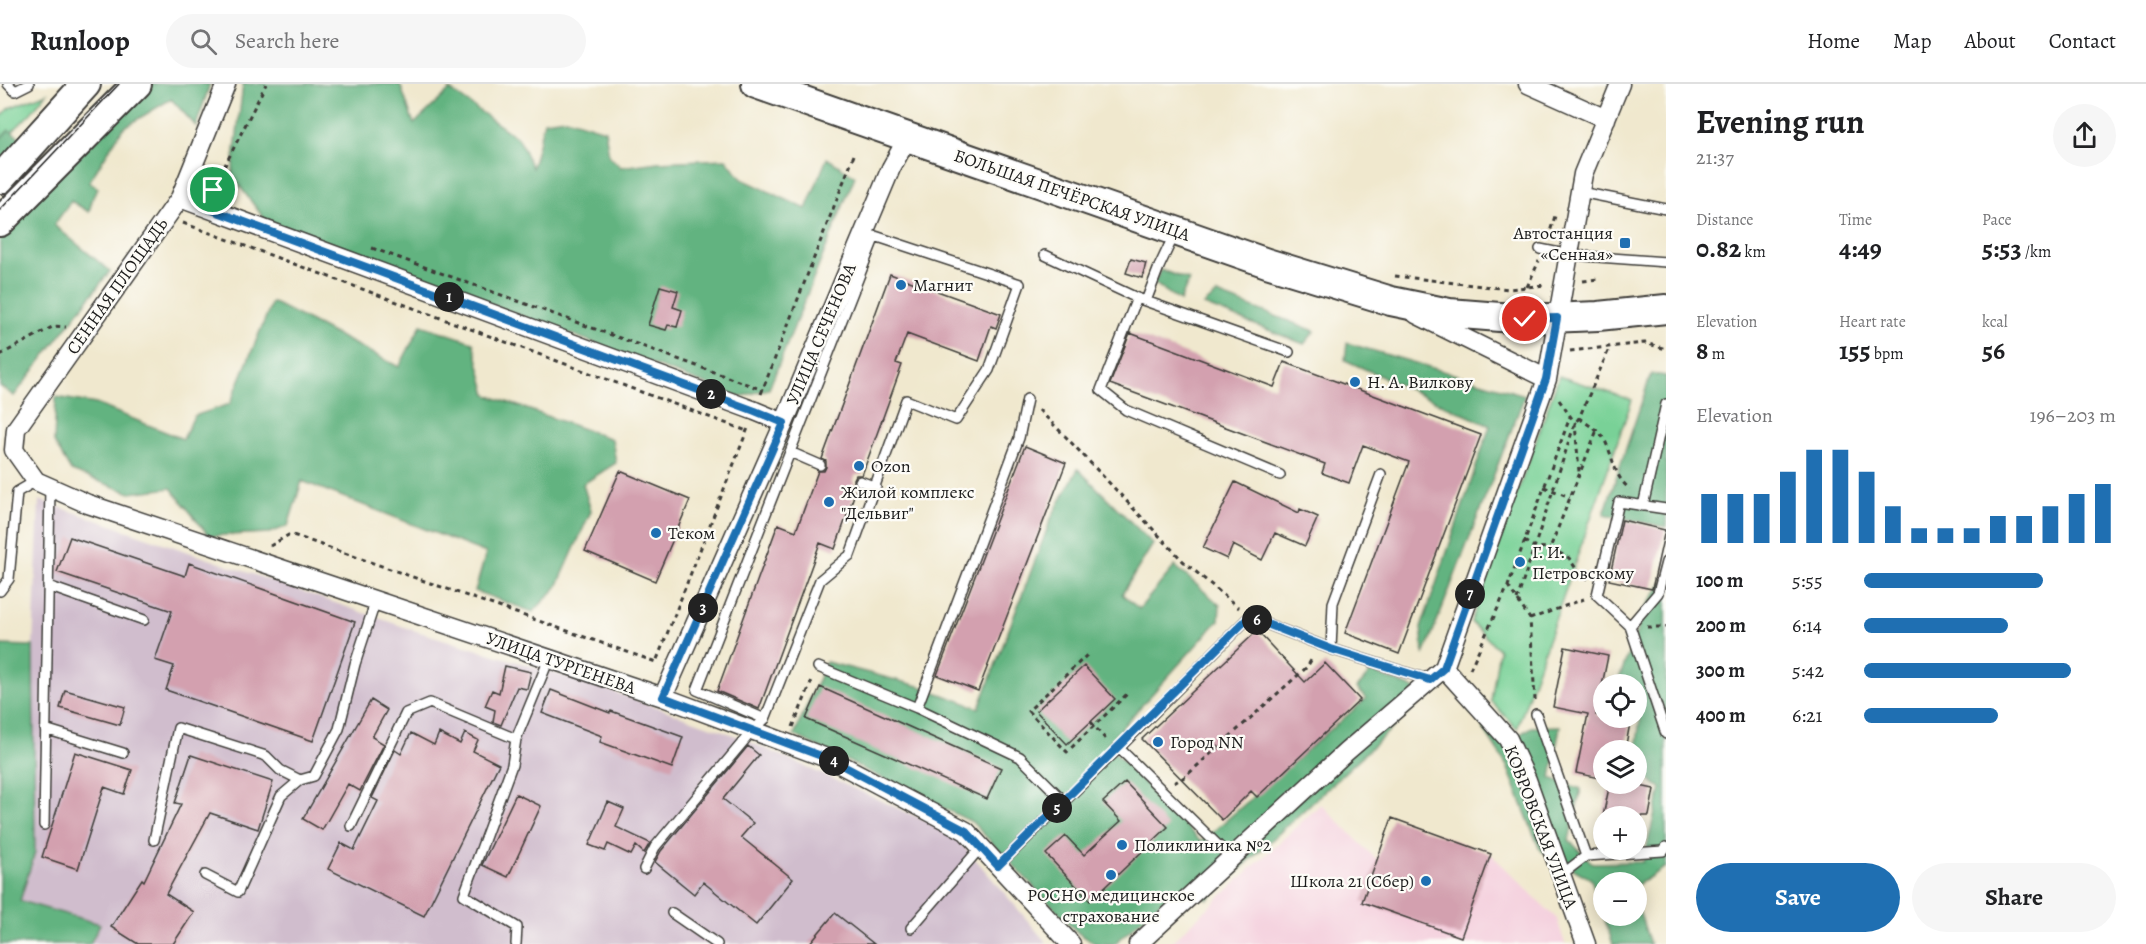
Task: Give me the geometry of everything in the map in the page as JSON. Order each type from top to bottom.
[{"type":"main road","points":[[0,178],[86,84]]},
{"type":"main road","points":[[0,222],[137,84]]},
{"type":"main road","name":"БОЛЬШАЯ ПЕЧЁРСКАЯ УЛИЦА","points":[[756,84],[1267,263],[1388,288],[1449,313],[1525,319],[1666,309]]},
{"type":"street","name":"СЕННАЯ ПЛОЩАДЬ","points":[[43,484],[14,450],[16,429],[180,198],[226,84]]},
{"type":"street","points":[[1528,84],[1605,119]]},
{"type":"street","points":[[1138,944],[1346,752],[1444,668],[1546,379],[1583,174],[1620,84]]},
{"type":"street","name":"УЛИЦА СЕЧЕНОВА","points":[[663,697],[784,423],[891,168],[908,137]]},
{"type":"street","points":[[180,198],[784,423]]},
{"type":"street","name":"БОЛЬШАЯ ПЕЧЁРСКАЯ УЛИЦА","points":[[1388,288],[1546,379]]},
{"type":"street","name":"УЛИЦА ТУРГЕНЕВА","points":[[43,484],[88,504],[248,558],[663,697],[759,725],[786,742],[832,760],[966,831],[1071,944]]},
{"type":"street","name":"КОВРОВСКАЯ УЛИЦА","points":[[1444,668],[1508,739],[1527,780],[1586,944]]},
{"type":"lane","points":[[8,84],[15,91],[29,84]]},
{"type":"lane","points":[[1580,192],[1666,209]]},
{"type":"lane","points":[[1176,231],[1101,390],[1126,410],[1280,475]]},
{"type":"lane","points":[[644,869],[655,846],[759,725],[820,580],[850,555],[906,400],[956,420],[989,370],[1020,284],[875,236],[697,690],[759,725]]},
{"type":"lane","points":[[1542,249],[1570,255],[1666,262]]},
{"type":"lane","points":[[1044,255],[1142,299],[1289,352]]},
{"type":"lane","points":[[917,708],[1019,438],[1027,399]]},
{"type":"lane","points":[[1643,506],[1666,404]]},
{"type":"lane","points":[[790,452],[820,465]]},
{"type":"lane","points":[[1331,649],[1333,603],[1382,474]]},
{"type":"lane","points":[[860,481],[876,488]]},
{"type":"lane","points":[[0,591],[9,579],[17,492],[43,484],[48,586],[44,825]]},
{"type":"lane","points":[[1666,509],[1619,502],[1598,590],[1630,626],[1666,734]]},
{"type":"lane","points":[[1630,626],[1658,593],[1666,562]]},
{"type":"lane","points":[[48,586],[144,620]]},
{"type":"lane","points":[[205,875],[238,892],[281,796],[300,780],[314,776],[339,729],[355,664],[376,600]]},
{"type":"lane","points":[[998,866],[1249,617],[1331,649],[1430,680]]},
{"type":"lane","points":[[516,944],[517,927],[464,895],[512,765],[516,739],[549,659]]},
{"type":"lane","points":[[818,667],[917,708],[1020,758],[1064,801]]},
{"type":"lane","points":[[351,826],[406,713],[430,703],[516,739]]},
{"type":"lane","points":[[1536,714],[1587,856]]},
{"type":"lane","points":[[154,840],[178,728],[266,756],[280,770],[300,780]]},
{"type":"lane","points":[[45,729],[123,753]]},
{"type":"lane","points":[[1118,749],[1231,858]]},
{"type":"lane","points":[[911,928],[981,847]]},
{"type":"lane","points":[[1561,875],[1587,856],[1664,850],[1666,847]]},
{"type":"lane","points":[[672,913],[717,944]]},
{"type":"path","points":[[193,227],[266,84]]},
{"type":"path","points":[[248,558],[290,534],[656,662],[854,155]]},
{"type":"path","points":[[166,217],[747,431]]},
{"type":"path","points":[[368,246],[763,390]]},
{"type":"path","points":[[1388,288],[1527,288],[1542,249]]},
{"type":"path","points":[[0,355],[54,326],[88,327]]},
{"type":"path","points":[[1566,352],[1645,343],[1666,349]]},
{"type":"path","points":[[1517,600],[1575,423],[1610,347]]},
{"type":"path","points":[[1558,398],[1575,423],[1579,475]]},
{"type":"path","points":[[1027,399],[1183,561],[1249,617]]},
{"type":"path","points":[[1462,687],[1508,586],[1570,417]]},
{"type":"path","points":[[1579,418],[1597,430],[1605,440],[1621,483],[1630,489],[1646,492]]},
{"type":"path","points":[[1550,548],[1597,430]]},
{"type":"path","points":[[1544,487],[1570,497]]},
{"type":"path","points":[[1524,541],[1534,547],[1550,548],[1569,558],[1580,575],[1598,590],[1530,620]]},
{"type":"path","points":[[1508,586],[1530,620],[1536,714]]},
{"type":"path","points":[[1162,790],[1186,776],[1306,667],[1321,645]]},
{"type":"path","points":[[1087,655],[1028,711],[1067,752],[1128,693]]},
{"type":"path","points":[[786,742],[818,667]]},
{"type":"path","points":[[1090,722],[1118,749]]},
{"type":"shaded area","points":[[39,500],[413,630],[603,688],[737,736],[953,833],[1046,942],[1045,944],[90,944],[100,924],[20,901],[35,852],[33,646]]},
{"type":"shaded area","points":[[1321,804],[1377,860],[1392,818],[1491,854],[1557,919],[1565,944],[1169,944]]},
{"type":"green space","points":[[153,84],[210,84],[196,126],[171,99],[123,128],[89,182],[98,188],[89,212],[71,201],[54,225],[110,271],[14,396],[0,386],[0,237],[24,210]]},
{"type":"green space","points":[[243,84],[400,84],[414,124],[450,90],[519,139],[532,168],[544,121],[566,118],[605,130],[609,156],[621,167],[658,162],[726,159],[742,179],[806,209],[827,158],[855,176],[769,389],[740,397],[266,221],[232,176]]},
{"type":"green space","points":[[47,93],[0,144],[0,118],[9,108]]},
{"type":"green space","points":[[9,130],[26,142],[0,169],[0,139]]},
{"type":"green space","points":[[1161,270],[1189,280],[1180,301],[1154,283]]},
{"type":"green space","points":[[1217,294],[1315,331],[1304,344],[1204,305]]},
{"type":"green space","points":[[272,302],[399,367],[421,325],[473,342],[487,395],[612,439],[616,463],[583,484],[591,511],[557,587],[533,612],[475,591],[486,553],[302,481],[288,526],[270,533],[209,536],[171,488],[130,493],[71,471],[54,442],[56,397],[96,404],[183,439],[194,416],[230,404]]},
{"type":"green space","points":[[1347,343],[1525,395],[1424,655],[1421,628],[1490,426],[1345,360]]},
{"type":"green space","points":[[1651,374],[1666,376],[1666,527],[1604,514]]},
{"type":"green space","points":[[1559,376],[1632,400],[1517,729],[1491,701],[1499,650],[1471,622]]},
{"type":"green space","points":[[1078,469],[1153,544],[1122,594],[1139,609],[1175,566],[1220,605],[1219,620],[1107,744],[1201,842],[1366,699],[1357,688],[1371,672],[1429,694],[1208,899],[1175,890],[1114,944],[1096,944],[1078,933],[972,822],[794,735],[826,662],[919,686],[979,708],[1052,516]]},
{"type":"green space","points":[[1666,578],[1666,867],[1647,879],[1647,872],[1593,872],[1593,885],[1591,879],[1540,850],[1507,766],[1483,728],[1485,706],[1516,737],[1531,727],[1560,726],[1551,778],[1581,789],[1569,840],[1592,863],[1647,860],[1647,846],[1661,788],[1647,779],[1647,740],[1637,740],[1639,728],[1647,728],[1647,674],[1621,674],[1646,607]]},
{"type":"green space","points":[[0,645],[33,646],[35,852],[20,901],[100,924],[90,944],[0,944]]},
{"type":"green space","points":[[1607,926],[1644,926],[1650,944],[1613,944]]},
{"type":"building","points":[[1131,259],[1146,263],[1142,278],[1126,273]]},
{"type":"building","name":"Жилой комплекс \"Дельвиг\"","points":[[890,274],[1001,314],[996,328],[991,326],[979,361],[907,334],[896,363],[902,365],[862,475],[856,475],[854,479],[854,485],[857,487],[835,549],[820,543],[759,709],[717,691],[778,524],[796,531],[818,471],[824,471],[826,467],[826,461],[822,459]]},
{"type":"building","points":[[660,286],[678,291],[673,307],[682,310],[677,327],[668,325],[666,330],[648,325]]},
{"type":"building","points":[[1130,333],[1274,387],[1284,362],[1481,435],[1399,654],[1345,633],[1409,462],[1363,445],[1349,483],[1322,473],[1325,464],[1110,384]]},
{"type":"building","points":[[1025,446],[1066,463],[978,691],[937,675]]},
{"type":"building","points":[[620,471],[690,500],[655,581],[585,551]]},
{"type":"building","points":[[1235,482],[1299,513],[1300,509],[1318,517],[1305,546],[1275,533],[1262,560],[1233,545],[1227,559],[1203,548]]},
{"type":"building","points":[[1622,520],[1665,530],[1652,589],[1609,580]]},
{"type":"building","points":[[70,537],[185,576],[189,563],[355,622],[313,741],[166,690],[174,666],[155,660],[172,611],[57,572]]},
{"type":"building","points":[[1257,631],[1305,682],[1325,663],[1360,700],[1257,797],[1251,791],[1222,820],[1142,739]]},
{"type":"building","points":[[1565,647],[1608,656],[1604,674],[1593,674],[1593,728],[1629,728],[1627,740],[1593,740],[1593,777],[1576,773],[1588,714],[1553,707]]},
{"type":"building","points":[[505,666],[531,672],[527,689],[517,687],[501,725],[493,722],[495,710],[485,706],[492,690],[499,693]]},
{"type":"building","points":[[1084,666],[1115,699],[1067,744],[1036,711]]},
{"type":"building","points":[[820,687],[1001,768],[987,799],[806,719]]},
{"type":"building","points":[[65,690],[125,707],[120,725],[60,708]]},
{"type":"building","points":[[551,690],[610,713],[611,711],[683,737],[672,768],[600,742],[602,736],[542,713]]},
{"type":"building","points":[[371,700],[387,710],[372,737],[384,744],[360,791],[348,784],[322,830],[303,819]]},
{"type":"building","points":[[411,733],[434,745],[439,733],[460,744],[465,733],[478,740],[473,751],[499,764],[424,916],[328,869],[341,843],[354,850],[378,801],[372,798],[395,750],[401,754]]},
{"type":"building","points":[[748,746],[759,755],[723,799],[753,823],[741,837],[793,879],[756,925],[703,882],[694,894],[655,862],[661,851]]},
{"type":"building","points":[[75,752],[132,770],[124,794],[104,787],[78,869],[42,857]]},
{"type":"building","points":[[191,755],[273,782],[258,829],[210,813],[166,894],[194,912],[173,944],[138,944],[111,927],[142,879],[144,881],[181,804],[175,803]]},
{"type":"building","name":"Поликлиника №2","points":[[1125,782],[1168,827],[1090,901],[1046,854],[1066,836],[1084,855],[1121,821],[1103,802]]},
{"type":"building","points":[[1647,788],[1654,789],[1649,816],[1647,816],[1647,806],[1605,806],[1608,794],[1647,794]]},
{"type":"building","points":[[516,794],[541,806],[508,877],[482,865]]},
{"type":"building","points":[[608,802],[624,809],[616,827],[650,843],[644,853],[636,846],[631,855],[608,844],[605,851],[589,845]]},
{"type":"building","name":"Школа 21 (Сбер)","points":[[1392,818],[1491,854],[1461,937],[1362,902]]},
{"type":"building","points":[[835,913],[874,944],[809,944]]},
{"type":"tram line","points":[[0,210],[119,84]]},
{"type":"place","name":"Автостанция «Сенная»","points":[[1625,243]]},
{"type":"place","name":"Магнит","points":[[901,285]]},
{"type":"place","name":"Н. А. Вилкову","points":[[1355,382]]},
{"type":"place","name":"Ozon","points":[[859,466]]},
{"type":"place","name":"Жилой комплекс \"Дельвиг\"","points":[[829,502]]},
{"type":"place","name":"Теком","points":[[656,533]]},
{"type":"place","name":"Г. И. Петровскому","points":[[1520,562]]},
{"type":"place","name":"Город NN","points":[[1158,742]]},
{"type":"place","name":"Поликлиника №2","points":[[1122,845]]},
{"type":"place","name":"РОСНО медицинское страхование","points":[[1111,875]]},
{"type":"place","name":"Школа 21 (Сбер)","points":[[1426,881]]},
{"type":"route","points":[[213,190],[204,207],[784,423],[663,697],[832,760],[966,831],[998,866],[1249,617],[1331,649],[1430,680],[1444,668],[1546,379],[1557,318],[1525,319]]}]
